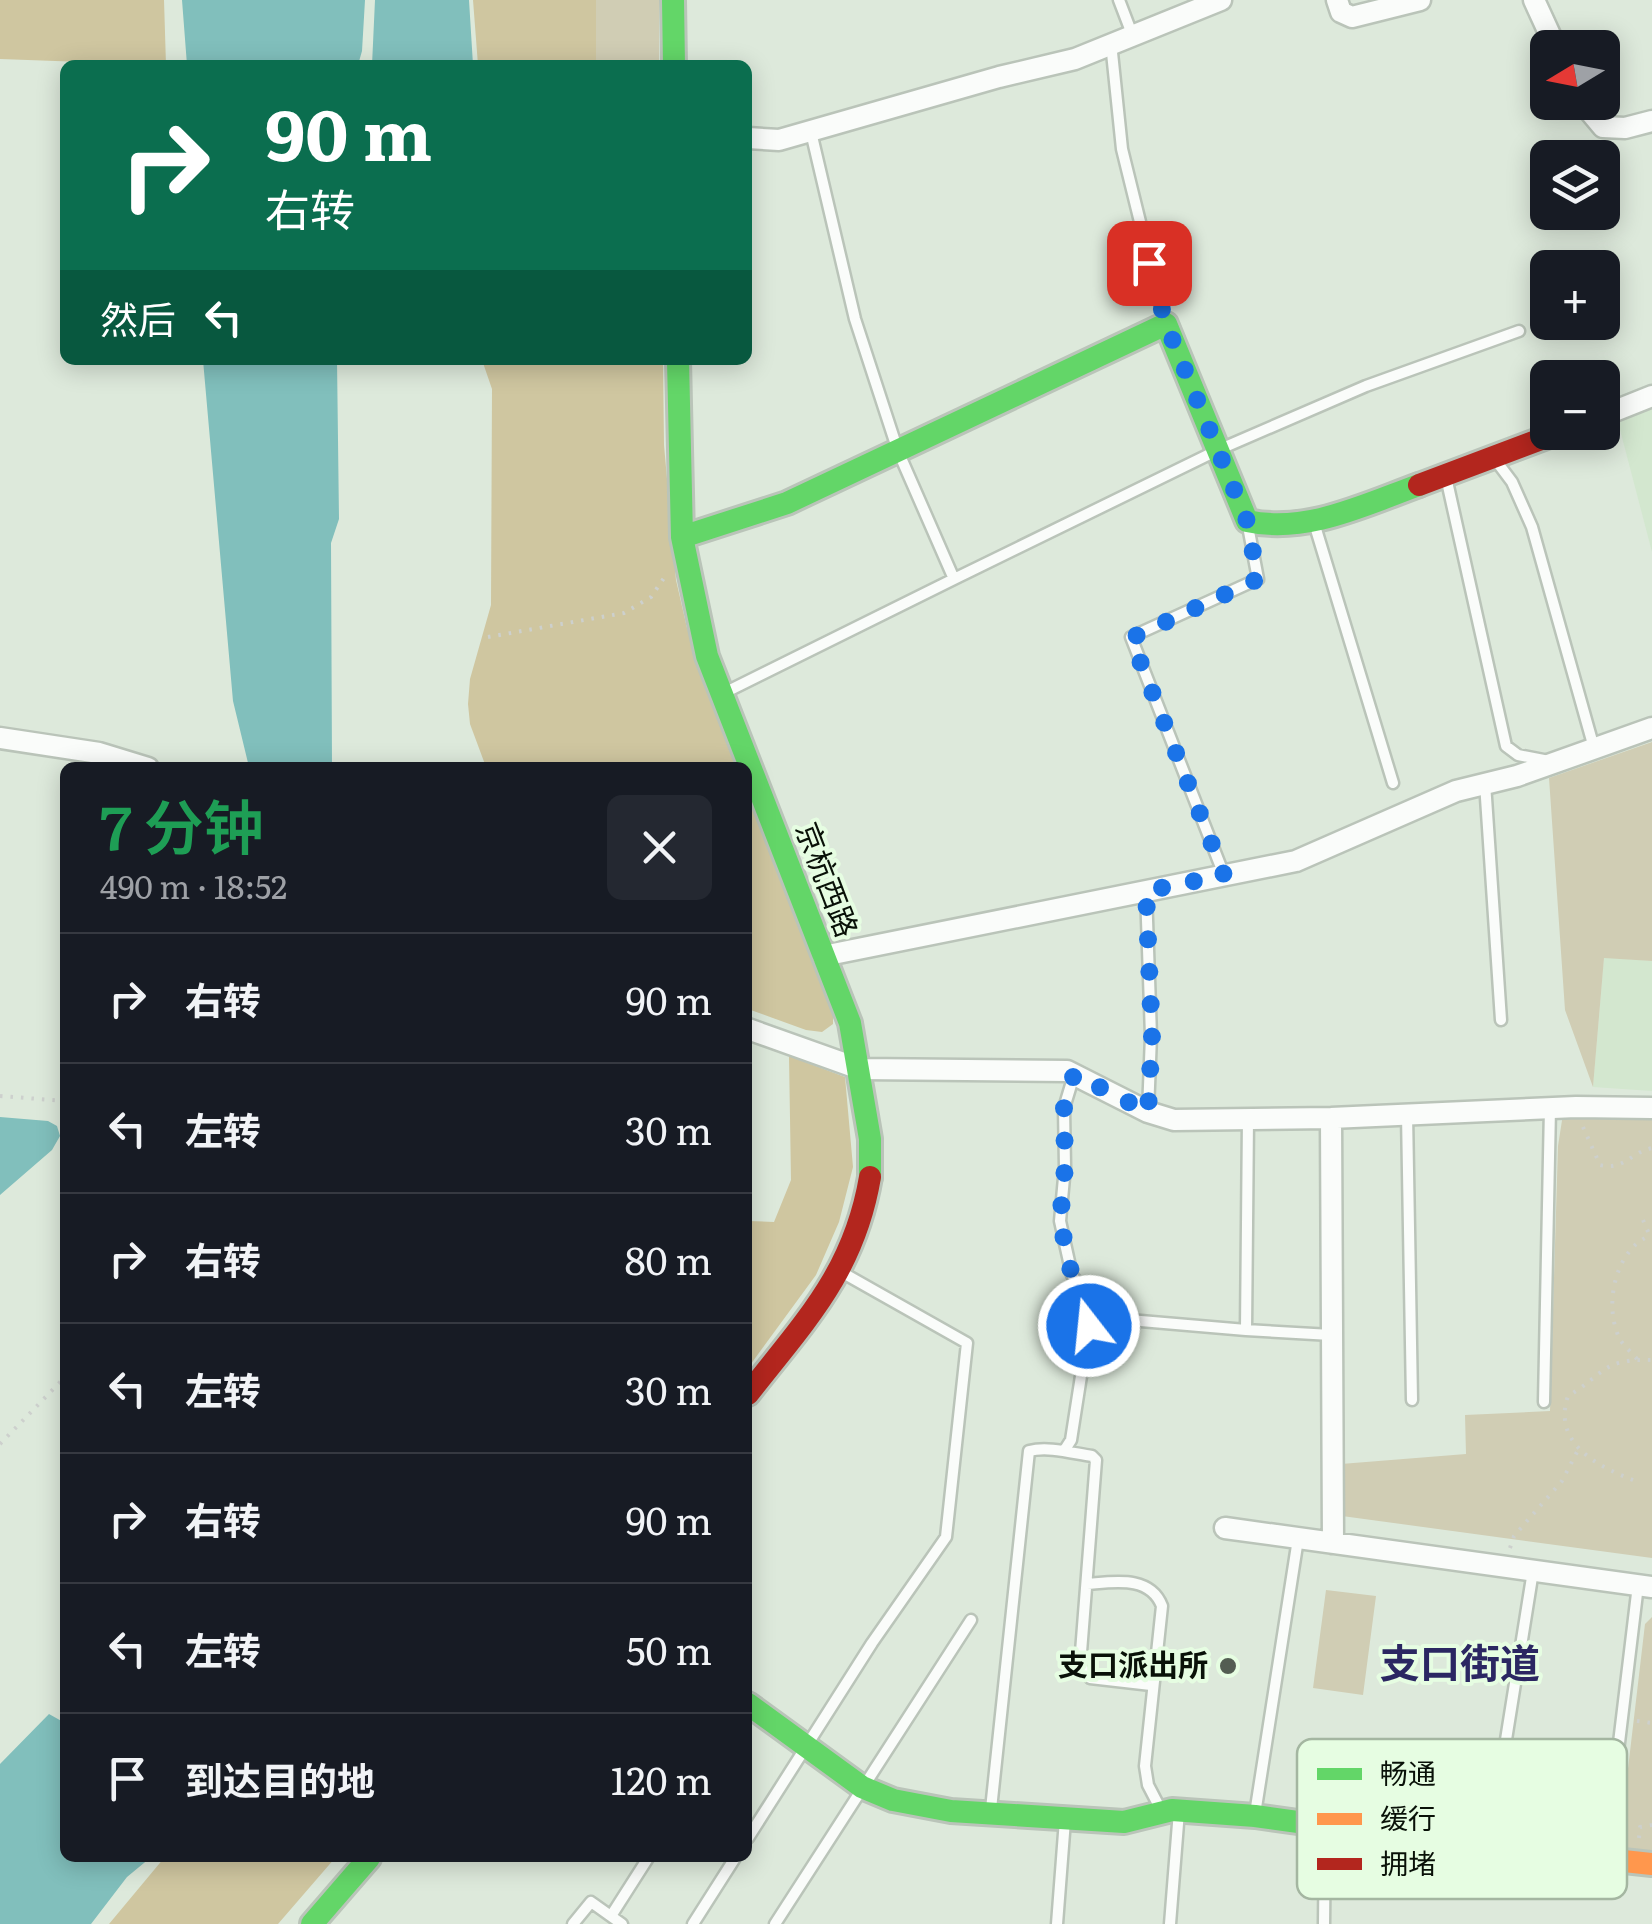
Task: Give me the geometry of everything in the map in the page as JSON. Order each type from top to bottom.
[{"type":"street","points":[[673,0],[674,60]]},
{"type":"street","points":[[752,138],[779,140],[812,132],[1075,58],[1221,0]]},
{"type":"street","points":[[1337,0],[1341,12],[1352,18],[1420,0]]},
{"type":"street","points":[[1534,0],[1548,30]]},
{"type":"street","points":[[1597,120],[1603,127],[1624,128],[1652,121]]},
{"type":"street","points":[[684,544],[787,504],[1166,324],[1247,521],[1274,527],[1313,522],[1530,444]]},
{"type":"street","name":"京杭西路","points":[[678,365],[684,544],[708,656],[747,762]]},
{"type":"street","points":[[1620,409],[1652,396]]},
{"type":"street","points":[[824,956],[1296,861],[1456,791],[1652,728]]},
{"type":"street","points":[[0,738],[99,753],[128,762]]},
{"type":"street","name":"京杭西路","points":[[752,774],[850,1024],[870,1139],[864,1216],[833,1286],[752,1389]]},
{"type":"street","points":[[752,1030],[860,1069],[1067,1071],[1148,1112],[1174,1120],[1652,1108]]},
{"type":"street","points":[[1331,1118],[1333,1543]]},
{"type":"street","points":[[1225,1528],[1645,1586]]},
{"type":"street","points":[[752,1707],[862,1787],[892,1800],[990,1815],[1124,1822],[1171,1812],[1297,1822]]},
{"type":"street","points":[[312,1924],[366,1862]]},
{"type":"street","points":[[1627,1862],[1652,1864]]},
{"type":"lane","points":[[1119,0],[1132,34]]},
{"type":"lane","points":[[1111,42],[1122,148],[1166,324]]},
{"type":"lane","points":[[812,132],[855,319],[898,450],[954,579]]},
{"type":"lane","points":[[721,695],[1218,450],[1366,386],[1519,331]]},
{"type":"lane","points":[[1495,458],[1512,482],[1532,527],[1594,748]]},
{"type":"lane","points":[[1446,476],[1506,746],[1518,755],[1555,762]]},
{"type":"lane","points":[[1224,875],[1131,638],[1258,579],[1247,521]]},
{"type":"lane","points":[[1313,522],[1393,783]]},
{"type":"lane","points":[[1485,784],[1501,1020]]},
{"type":"lane","points":[[1146,891],[1152,1036],[1148,1112]]},
{"type":"lane","points":[[1064,1452],[1070,1440],[1089,1326],[1094,1317],[1089,1300],[1072,1276],[1060,1221],[1065,1167],[1064,1108],[1074,1074]]},
{"type":"lane","points":[[1544,1402],[1550,1108]]},
{"type":"lane","points":[[1407,1114],[1412,1400]]},
{"type":"lane","points":[[1246,1330],[1248,1119]]},
{"type":"lane","points":[[752,1832],[946,1537],[967,1343],[840,1271]]},
{"type":"lane","points":[[1094,1317],[1332,1335]]},
{"type":"lane","points":[[990,1815],[1026,1457],[1034,1449],[1092,1456],[1096,1460],[1080,1665],[1083,1674],[1152,1685]]},
{"type":"lane","points":[[1255,1816],[1298,1538]]},
{"type":"lane","points":[[1506,1739],[1533,1570]]},
{"type":"lane","points":[[1087,1584],[1141,1584],[1158,1597],[1162,1606],[1144,1766],[1148,1786],[1171,1812],[1170,1924]]},
{"type":"lane","points":[[1623,1739],[1645,1586]]},
{"type":"lane","points":[[774,1924],[972,1620]]},
{"type":"lane","points":[[1057,1924],[1065,1819]]},
{"type":"lane","points":[[611,1916],[645,1862]]},
{"type":"lane","points":[[694,1924],[733,1862]]},
{"type":"lane","points":[[1324,1899],[1324,1924]]},
{"type":"lane","points":[[573,1924],[591,1902],[622,1924]]},
{"type":"path","points":[[488,636],[624,614],[638,608],[651,597],[684,544]]},
{"type":"path","points":[[0,1096],[60,1100]]},
{"type":"path","points":[[1576,1107],[1600,1165],[1622,1165],[1652,1148]]},
{"type":"path","points":[[1637,1360],[1620,1339],[1612,1300],[1628,1252],[1651,1235],[1643,1220]]},
{"type":"path","points":[[1633,1480],[1589,1461],[1578,1448],[1566,1420],[1568,1396],[1603,1369],[1652,1360]]},
{"type":"path","points":[[0,1444],[60,1381]]},
{"type":"path","points":[[1504,1566],[1514,1536],[1562,1480],[1578,1448]]},
{"type":"shaded area","points":[[0,0],[164,0],[166,60],[0,59]]},
{"type":"shaded area","points":[[473,0],[596,0],[596,60],[478,60]]},
{"type":"shaded area","points":[[596,0],[659,0],[659,60],[596,60]]},
{"type":"shaded area","points":[[484,365],[663,365],[664,445],[676,580],[687,628],[739,762],[484,762],[470,724],[468,704],[470,679],[491,605],[492,389]]},
{"type":"shaded area","points":[[1652,409],[1652,552],[1620,430],[1620,421]]},
{"type":"shaded area","points":[[1652,742],[1652,961],[1604,958],[1593,1087],[1565,1010],[1549,778]]},
{"type":"shaded area","points":[[752,794],[833,1005],[833,1024],[822,1032],[752,1010]]},
{"type":"shaded area","points":[[1604,957],[1652,961],[1652,1091],[1593,1087]]},
{"type":"shaded area","points":[[789,1056],[845,1077],[853,1167],[839,1222],[816,1275],[752,1363],[752,1221],[774,1222],[791,1180]]},
{"type":"shaded area","points":[[1563,1114],[1652,1116],[1652,1558],[1342,1516],[1341,1464],[1466,1454],[1465,1415],[1550,1411],[1558,1146]]},
{"type":"shaded area","points":[[1326,1590],[1376,1596],[1363,1695],[1313,1688]]},
{"type":"shaded area","points":[[1652,1617],[1652,1857],[1627,1855],[1627,1777],[1645,1624]]},
{"type":"shaded area","points":[[161,1862],[332,1862],[278,1924],[109,1924]]},
{"type":"water","points":[[182,0],[365,0],[359,60],[187,60]]},
{"type":"water","points":[[375,0],[469,0],[473,60],[372,60]]},
{"type":"water","points":[[203,365],[337,365],[339,519],[331,543],[332,762],[248,762],[233,701]]},
{"type":"water","points":[[0,1117],[48,1121],[57,1126],[60,1136],[52,1150],[0,1195]]},
{"type":"water","points":[[49,1714],[60,1720],[60,1862],[145,1862],[127,1877],[91,1924],[0,1924],[0,1764]]},
{"type":"traffic: fast","points":[[673,0],[674,60]]},
{"type":"traffic: fast","points":[[682,537],[787,503],[1166,324],[1247,521],[1313,521],[1419,485]]},
{"type":"traffic: fast","points":[[678,365],[682,537],[707,656],[748,762]]},
{"type":"traffic: fast","points":[[752,771],[850,1023],[870,1139],[870,1177]]},
{"type":"traffic: fast","points":[[752,1707],[862,1787],[893,1800],[951,1811],[1124,1822],[1172,1810],[1297,1822]]},
{"type":"traffic: fast","points":[[312,1924],[366,1862]]},
{"type":"traffic: slow","points":[[1627,1861],[1652,1864]]},
{"type":"traffic: jam","points":[[1419,485],[1530,443]]},
{"type":"traffic: jam","points":[[752,1389],[807,1318],[839,1268],[863,1211],[870,1177]]},
{"type":"place","name":"支口派出所","points":[[1228,1666]]},
{"type":"district","name":"支口街道","points":[[1460,1664]]},
{"type":"route","points":[[1089,1326],[1094,1317],[1089,1300],[1072,1276],[1060,1221],[1065,1167],[1064,1108],[1074,1074],[1148,1112],[1152,1036],[1146,891],[1224,875],[1131,638],[1258,579],[1247,521],[1166,324],[1149,263]]}]
